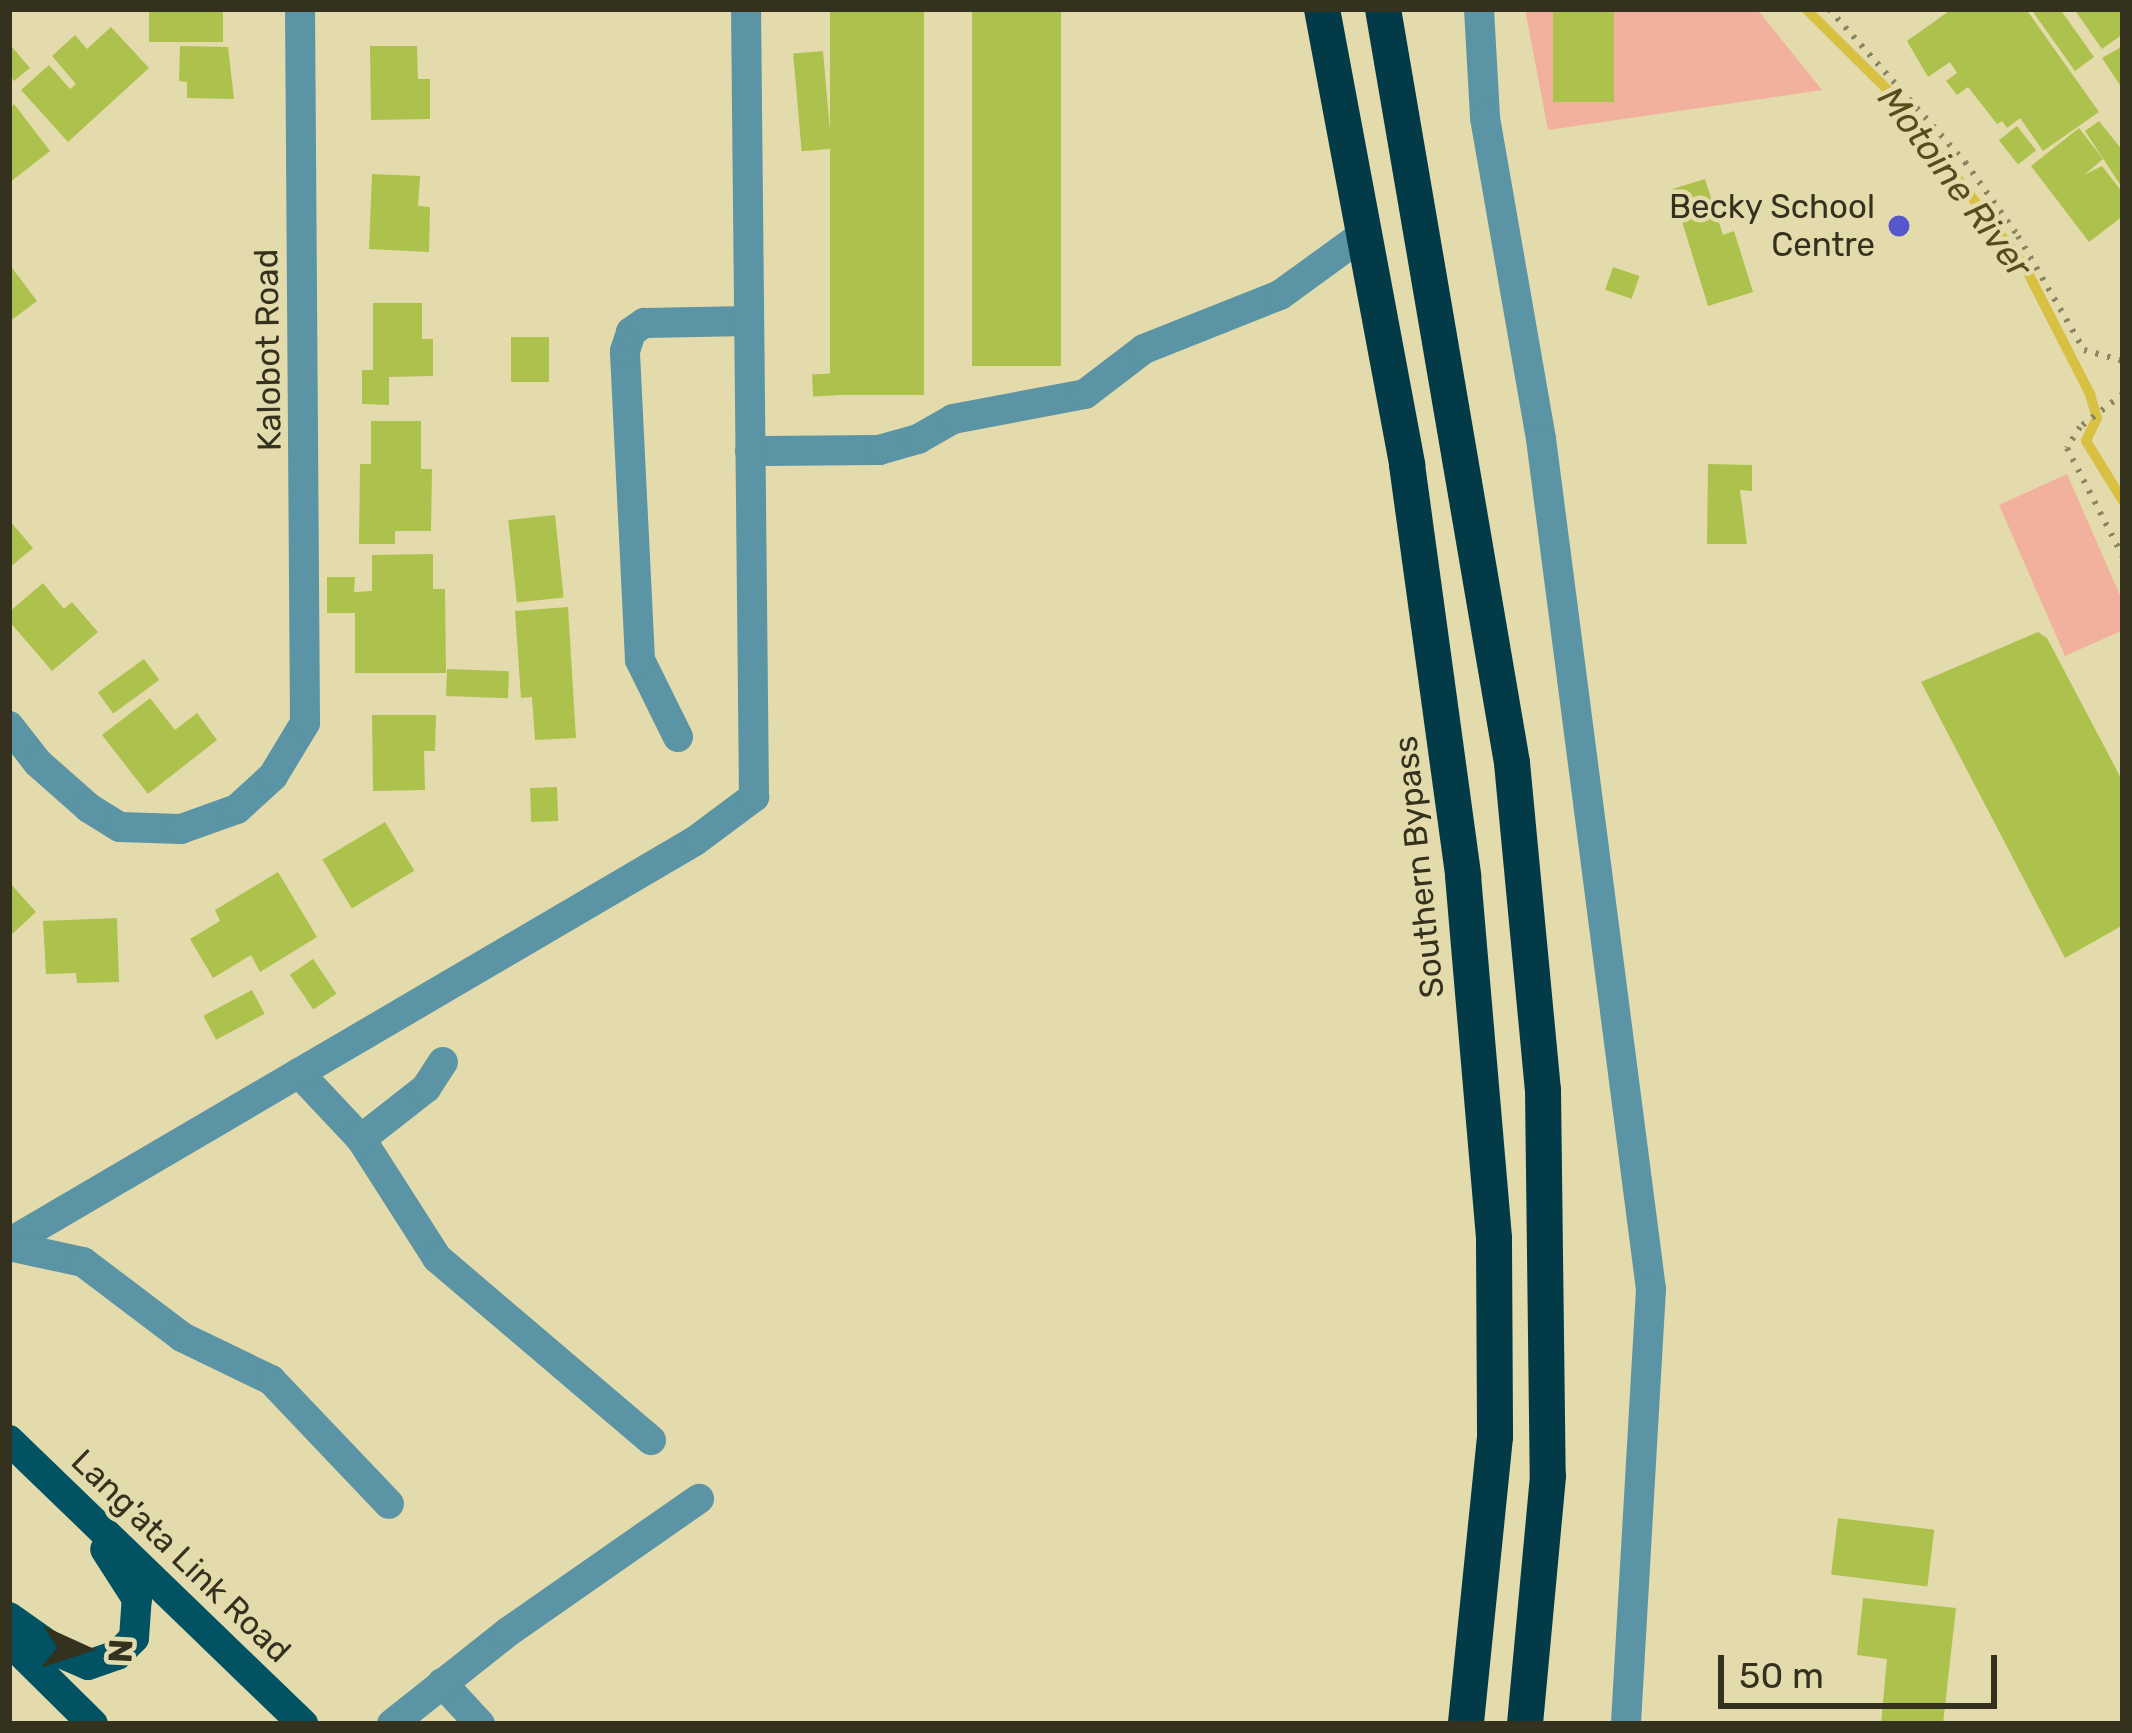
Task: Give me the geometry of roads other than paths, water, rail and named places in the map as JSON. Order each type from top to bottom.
[{"type":"highway","name":"Southern Bypass","points":[[1322,9],[1407,465],[1462,876],[1494,1239],[1495,1437],[1466,1724]]},
{"type":"highway","points":[[1383,9],[1512,763],[1543,1090],[1548,1476],[1525,1724]]},
{"type":"main road","name":"Lang'ata Link Road","points":[[9,1440],[304,1724]]},
{"type":"main road","points":[[9,1617],[60,1653],[88,1665],[117,1654],[134,1638],[137,1599],[76,1504]]},
{"type":"main road","points":[[9,1641],[94,1724]]},
{"type":"street","name":"Kalobot Road","points":[[9,726],[38,763],[88,808],[120,827],[181,829],[237,809],[273,776],[305,723],[300,9]]},
{"type":"street","points":[[9,1244],[695,841],[754,797],[746,9]]},
{"type":"street","points":[[1479,9],[1485,118],[1541,440],[1651,1289],[1626,1724]]},
{"type":"street","points":[[750,451],[879,450],[918,439],[953,418],[1085,394],[1144,349],[1280,295],[1364,234]]},
{"type":"street","points":[[678,737],[640,660],[625,351],[631,332],[644,323],[749,321]]},
{"type":"street","points":[[361,1139],[426,1088],[443,1062]]},
{"type":"street","points":[[299,1073],[361,1139],[437,1258],[651,1440]]},
{"type":"street","points":[[9,1244],[83,1262],[182,1337],[271,1380],[388,1504]]},
{"type":"street","points":[[392,1724],[699,1499]]},
{"type":"street","points":[[442,1684],[480,1724]]},
{"type":"waterway","name":"Motoine River","points":[[1806,9],[1896,98],[2025,267],[2090,394],[2097,418],[2086,441],[2123,501]]},
{"type":"place","name":"Becky School Centre","points":[[1899,226]]}]
